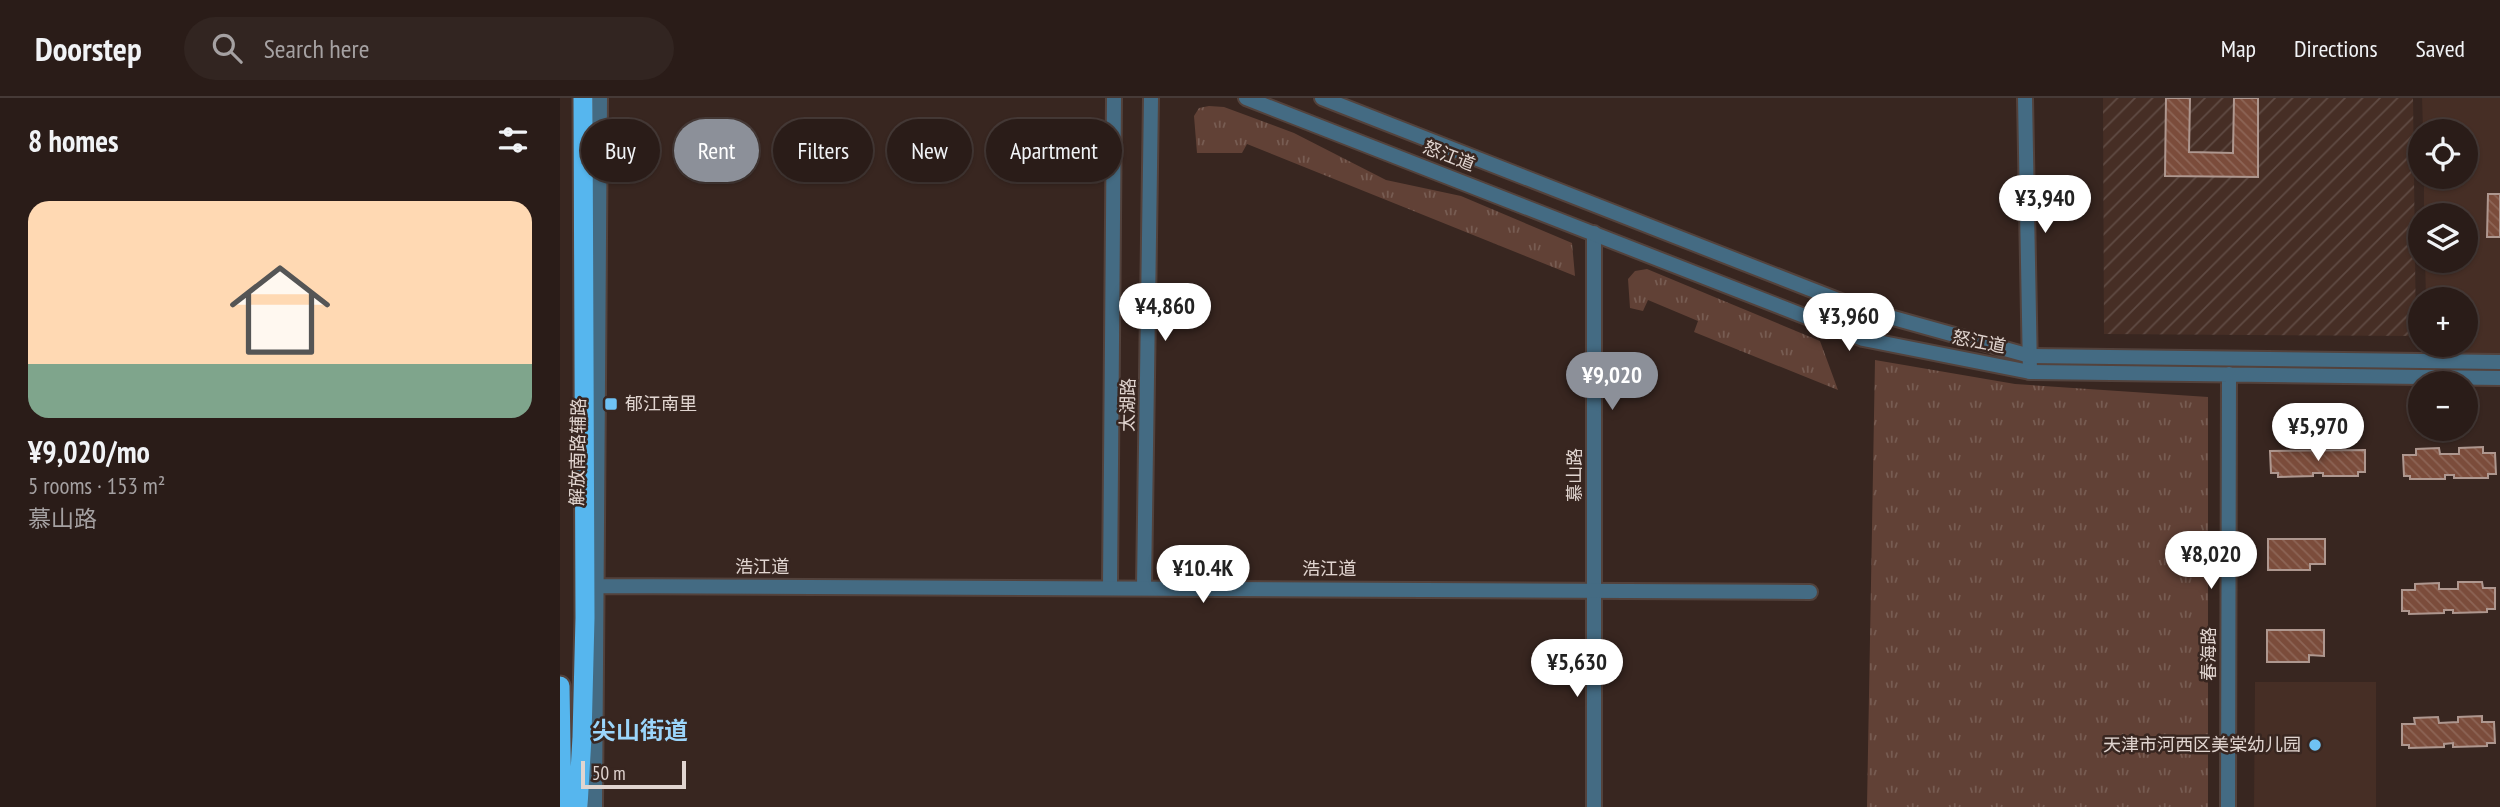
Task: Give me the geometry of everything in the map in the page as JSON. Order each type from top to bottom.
[{"type":"highway","points":[[578,807],[585,618],[589,587],[583,98]]},
{"type":"highway","points":[[560,686],[562,807]]},
{"type":"street","name":"解放南路辅路","points":[[595,807],[596,706],[589,587],[600,98]]},
{"type":"street","name":"太湖路","points":[[1110,587],[1114,98]]},
{"type":"street","name":"太湖路","points":[[1144,587],[1152,98]]},
{"type":"street","name":"怒江道","points":[[1246,98],[1863,339],[2030,372],[2500,378]]},
{"type":"street","name":"怒江道","points":[[1321,98],[1861,309],[2030,356],[2500,362]]},
{"type":"street","points":[[2025,98],[2030,372]]},
{"type":"street","name":"慕山路","points":[[1594,233],[1594,807]]},
{"type":"street","name":"春海路","points":[[2228,807],[2229,374]]},
{"type":"street","name":"浩江道","points":[[589,587],[1144,587],[1810,592]]},
{"type":"street","points":[[585,618],[596,706]]},
{"type":"shaded area","points":[[2103,98],[2413,98],[2413,119],[2408,119],[2408,189],[2414,189],[2414,203],[2408,203],[2408,273],[2415,273],[2415,287],[2408,287],[2408,336],[2104,334]]},
{"type":"shaded area","points":[[2422,98],[2500,98],[2500,371],[2427,370],[2427,357],[2478,357],[2478,287],[2426,287],[2425,273],[2478,273],[2478,203],[2424,203],[2424,189],[2478,189],[2478,119],[2423,119]]},
{"type":"shaded area","name":"天津市河西区美棠幼儿园","points":[[2255,682],[2376,682],[2376,807],[2254,807]]},
{"type":"green space","points":[[1224,107],[1294,133],[1386,180],[1461,196],[1572,243],[1575,276],[1247,144],[1242,153],[1197,153],[1194,116],[1199,108]]},
{"type":"green space","points":[[1647,269],[1820,341],[1838,390],[1694,332],[1698,321],[1648,300],[1643,311],[1630,308],[1628,279],[1635,271]]},
{"type":"green space","points":[[1875,360],[2015,384],[2208,397],[2208,807],[1867,807]]},
{"type":"building","points":[[2166,98],[2190,98],[2189,152],[2233,153],[2234,98],[2258,98],[2258,177],[2165,176]]},
{"type":"building","points":[[2488,194],[2500,194],[2500,237],[2487,237]]},
{"type":"building","points":[[2483,447],[2483,453],[2495,453],[2496,474],[2488,474],[2488,478],[2454,478],[2454,475],[2445,475],[2445,479],[2410,479],[2410,476],[2404,476],[2403,455],[2416,455],[2416,449],[2439,448],[2440,454],[2459,454],[2459,448]]},
{"type":"building","points":[[2365,450],[2365,472],[2358,472],[2358,476],[2323,476],[2323,473],[2313,473],[2313,476],[2278,477],[2278,473],[2271,473],[2270,451]]},
{"type":"building","points":[[2268,539],[2325,539],[2325,564],[2310,564],[2310,570],[2268,570]]},
{"type":"building","points":[[2458,582],[2482,582],[2483,588],[2495,588],[2495,609],[2487,609],[2487,612],[2453,613],[2453,610],[2444,610],[2444,613],[2409,614],[2409,611],[2402,611],[2402,590],[2415,590],[2415,584],[2439,583],[2439,589],[2458,589]]},
{"type":"building","points":[[2267,630],[2324,630],[2324,656],[2309,655],[2309,662],[2267,662]]},
{"type":"building","points":[[2482,716],[2482,722],[2494,722],[2495,743],[2487,743],[2487,746],[2453,747],[2453,743],[2444,744],[2444,747],[2409,748],[2409,745],[2402,745],[2402,724],[2415,724],[2414,718],[2438,717],[2439,723],[2458,722],[2458,717]]},
{"type":"place","name":"郁江南里","points":[[611,404]]},
{"type":"place","name":"天津市河西区美棠幼儿园","points":[[2315,745]]},
{"type":"district","name":"尖山街道","points":[[640,731]]}]
